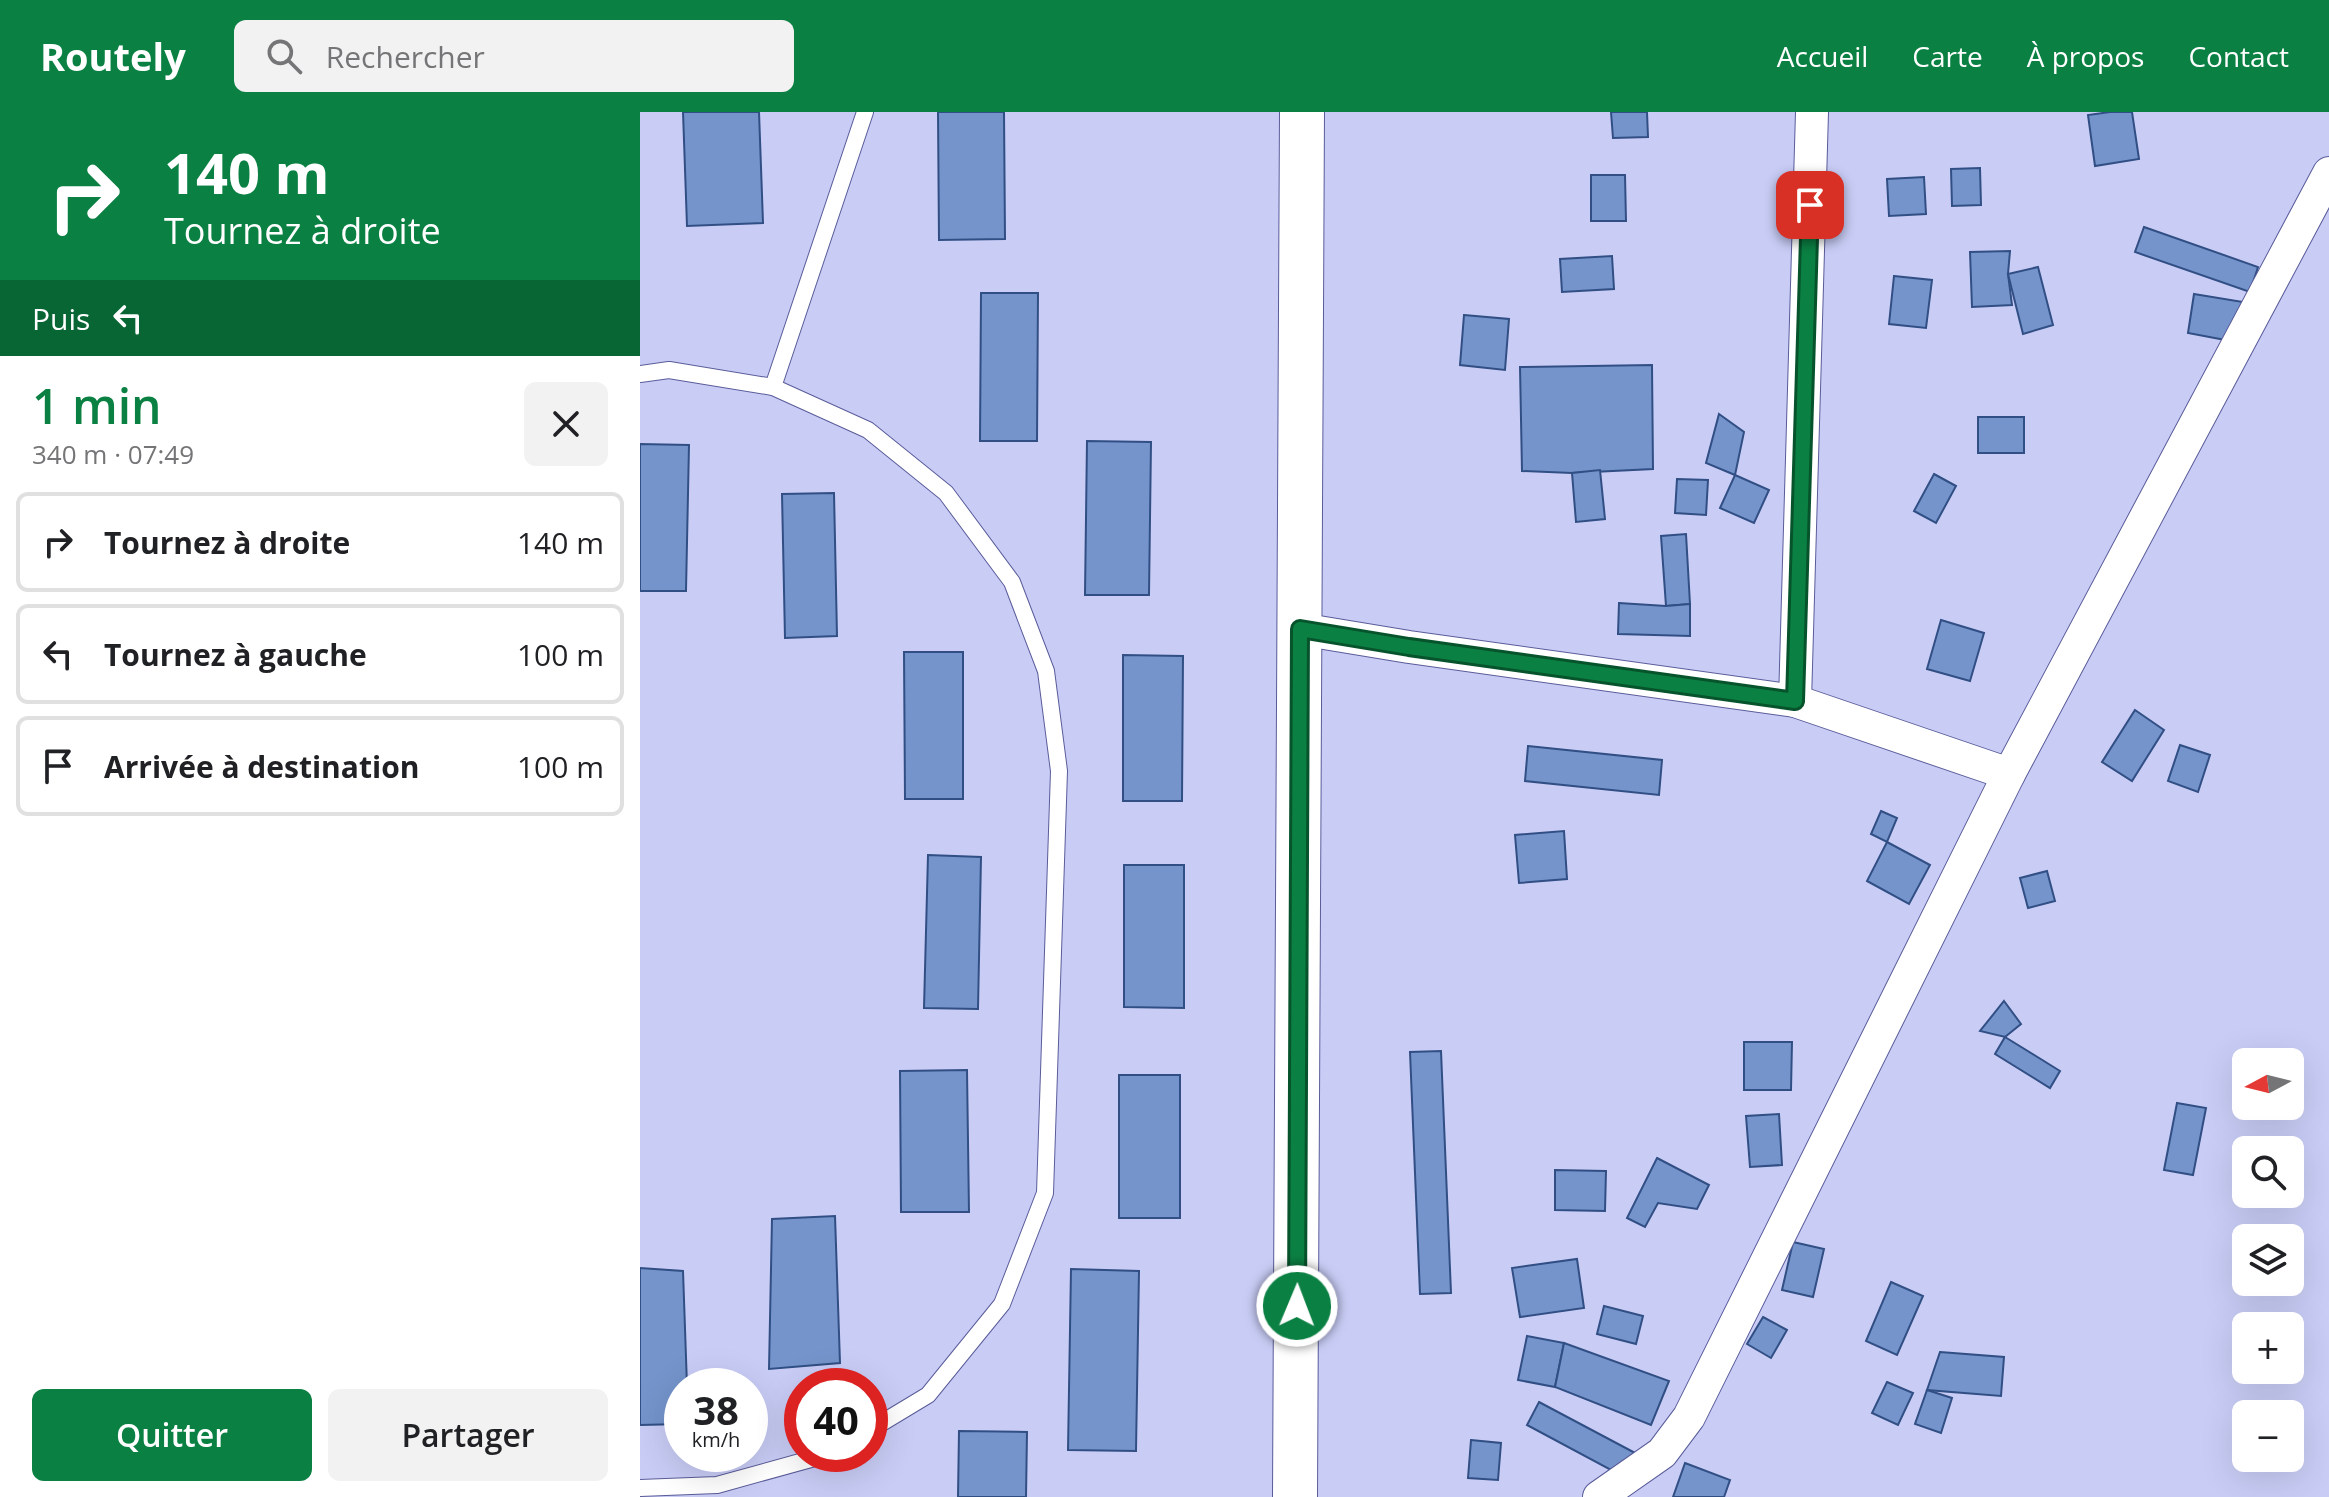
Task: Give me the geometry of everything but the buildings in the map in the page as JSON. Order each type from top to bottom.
[{"type":"street","points":[[1295,1497],[1302,112]]},
{"type":"street","points":[[1795,701],[1812,112]]},
{"type":"street","points":[[1599,1497],[1662,1453],[1689,1417],[2009,774],[2329,173]]},
{"type":"street","points":[[1300,629],[1795,701],[2009,774]]},
{"type":"lane","points":[[773,387],[865,112]]},
{"type":"lane","points":[[640,374],[669,370],[773,387],[868,430],[946,493],[1012,582],[1046,671],[1059,771],[1045,1193],[1002,1304],[928,1395],[888,1419]]},
{"type":"lane","points":[[640,1488],[717,1485],[784,1466]]},
{"type":"route","points":[[1297,1306],[1300,629],[1795,701],[1810,205]]}]
